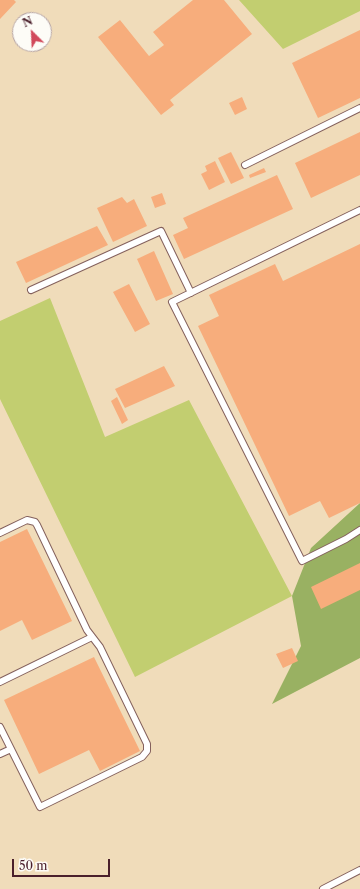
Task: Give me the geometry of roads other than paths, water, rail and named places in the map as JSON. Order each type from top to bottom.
[{"type":"lane","points":[[245,165],[360,108]]},
{"type":"lane","points":[[360,210],[172,302],[302,561],[346,539],[360,530]]},
{"type":"lane","points":[[31,290],[161,231],[191,293]]},
{"type":"lane","points":[[0,533],[27,520],[35,522],[88,630],[100,648],[147,744],[148,751],[146,754],[40,807],[0,727]]},
{"type":"lane","points":[[0,682],[92,637]]},
{"type":"lane","points":[[0,754],[11,749]]},
{"type":"lane","points":[[323,889],[360,870]]}]
